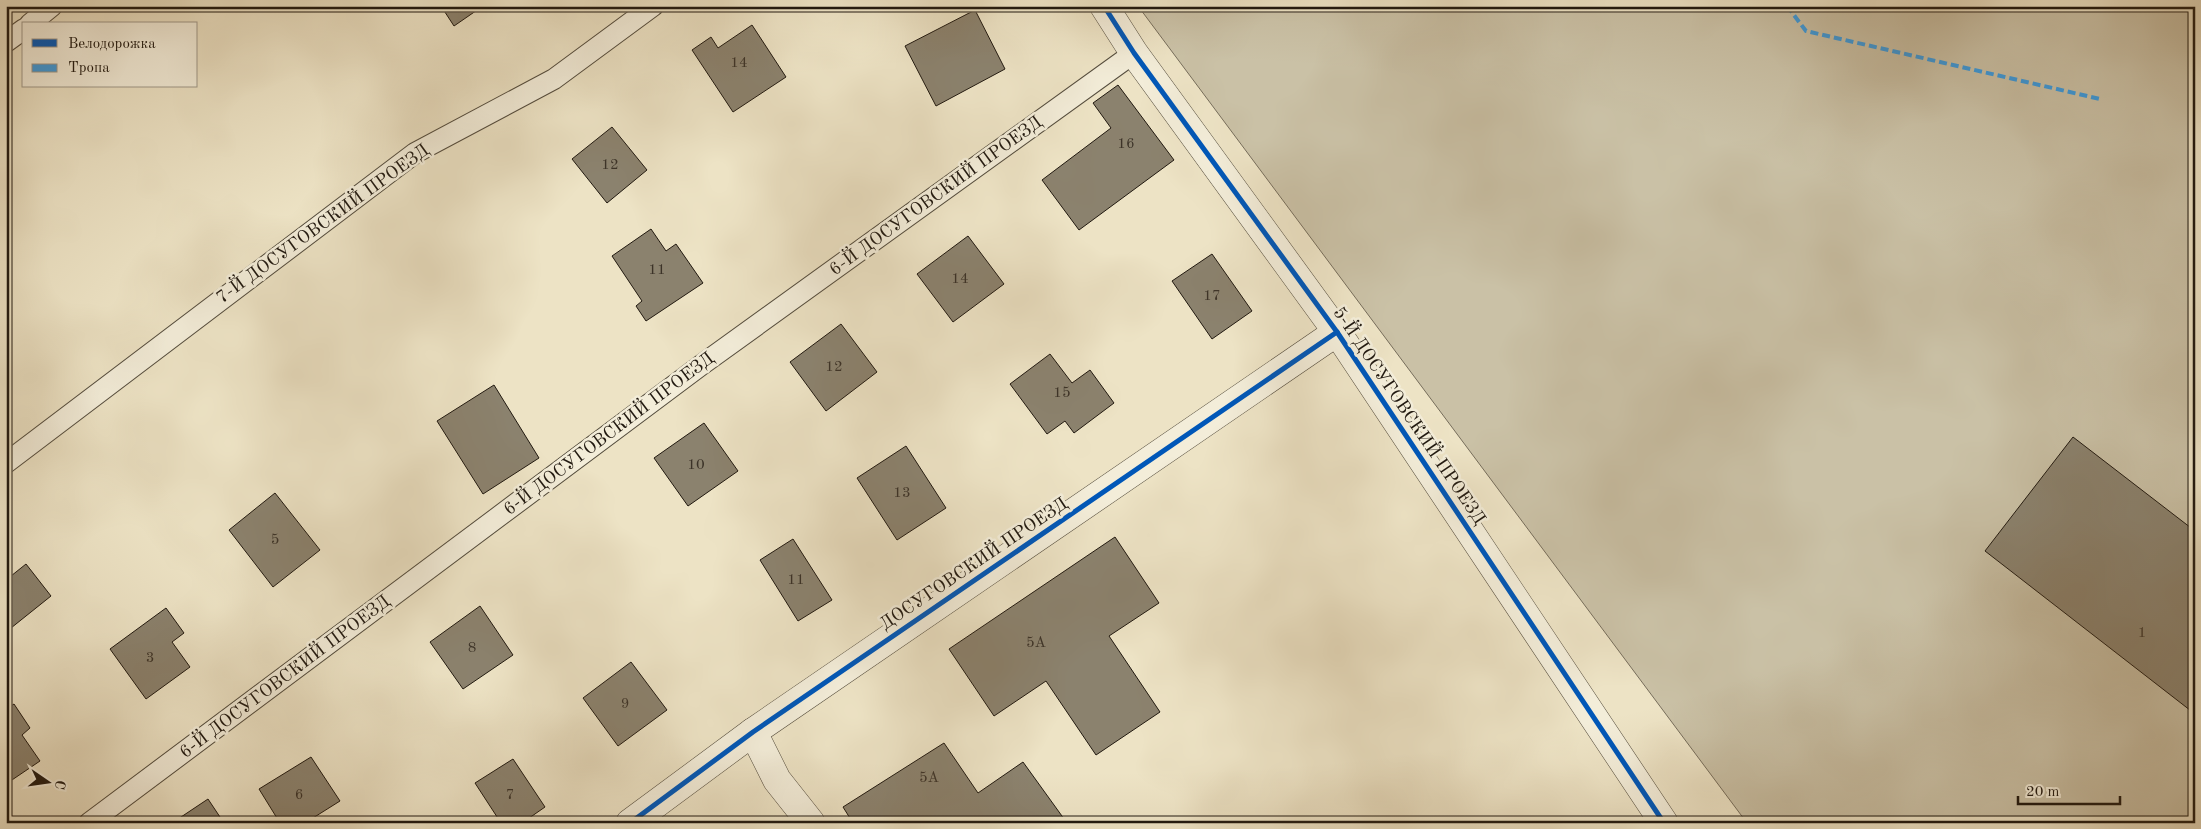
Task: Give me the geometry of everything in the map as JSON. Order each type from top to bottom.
[{"type":"street","name":"5-Й ДОСУГОВСКИЙ ПРОЕЗД","points":[[1104,6],[1134,53],[1337,332],[1664,823]]},
{"type":"street","name":"ДОСУГОВСКИЙ ПРОЕЗД","points":[[630,823],[753,732],[1337,332]]},
{"type":"street","points":[[753,732],[777,780],[811,823]]},
{"type":"lane","points":[[32,22],[52,6]]},
{"type":"lane","name":"7-Й ДОСУГОВСКИЙ ПРОЕЗД","points":[[6,463],[415,152],[554,79],[653,6]]},
{"type":"lane","points":[[6,42],[22,30]]},
{"type":"lane","name":"6-Й ДОСУГОВСКИЙ ПРОЕЗД","points":[[90,823],[692,372],[1134,53]]},
{"type":"shaded area","points":[[1138,6],[2195,6],[2195,823],[1747,823]]},
{"type":"building","points":[[441,6],[483,6],[454,26]]},
{"type":"building","points":[[975,10],[1005,69],[936,106],[905,46]]},
{"type":"building","points":[[752,25],[786,77],[733,112],[692,50],[711,37],[718,48]]},
{"type":"building","points":[[1118,85],[1174,160],[1079,230],[1042,180],[1111,128],[1093,103]]},
{"type":"building","points":[[612,127],[647,170],[607,203],[572,159]]},
{"type":"building","points":[[651,229],[666,251],[676,244],[703,283],[646,321],[636,306],[642,301],[612,256]]},
{"type":"building","points":[[968,236],[1004,284],[953,322],[917,274]]},
{"type":"building","points":[[1212,254],[1252,311],[1212,339],[1172,281]]},
{"type":"building","points":[[841,324],[877,372],[826,411],[790,362]]},
{"type":"building","points":[[1050,354],[1072,383],[1090,370],[1114,403],[1074,433],[1065,421],[1047,434],[1010,384]]},
{"type":"building","points":[[494,385],[539,458],[483,494],[437,421]]},
{"type":"building","points":[[704,423],[738,471],[688,506],[654,458]]},
{"type":"building","points":[[2073,437],[2195,531],[2195,714],[1985,551]]},
{"type":"building","points":[[906,446],[946,508],[897,540],[857,478]]},
{"type":"building","points":[[275,493],[320,550],[273,587],[229,530]]},
{"type":"building","points":[[1115,537],[1159,603],[1109,636],[1160,712],[1096,755],[1046,681],[994,716],[949,649]]},
{"type":"building","points":[[793,539],[832,600],[798,621],[760,560]]},
{"type":"building","points":[[26,564],[51,596],[6,632],[6,580]]},
{"type":"building","points":[[480,606],[513,655],[463,689],[430,642]]},
{"type":"building","points":[[166,608],[184,633],[172,642],[190,667],[146,699],[110,649]]},
{"type":"building","points":[[631,662],[667,710],[618,746],[583,698]]},
{"type":"building","points":[[14,704],[30,728],[22,735],[40,761],[6,784],[6,709]]},
{"type":"building","points":[[944,743],[978,793],[1023,762],[1067,823],[853,823],[843,807]]},
{"type":"building","points":[[311,757],[340,801],[305,823],[280,823],[259,789]]},
{"type":"building","points":[[513,759],[545,807],[522,823],[501,823],[475,783]]},
{"type":"building","points":[[208,799],[224,823],[172,823]]},
{"type":"marked path","points":[[1787,6],[1806,31],[2100,99]]},
{"type":"cycle path","points":[[1104,6],[1134,53],[1337,332],[1664,823]]},
{"type":"cycle path","points":[[630,823],[753,732],[1337,332]]}]
